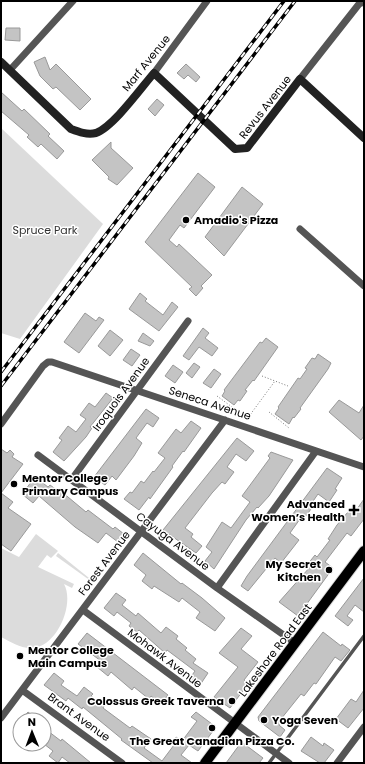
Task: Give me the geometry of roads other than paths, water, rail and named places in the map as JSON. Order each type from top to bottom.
[{"type":"main road","name":"Lakeshore Road East","points":[[206,763],[364,551]]},
{"type":"street","points":[[1,62],[10,70],[73,1]]},
{"type":"street","name":"Marf Avenue","points":[[10,70],[71,129],[83,133],[95,133],[108,125],[154,72],[207,1]]},
{"type":"street","name":"Revus Avenue","points":[[154,72],[230,145],[239,150],[247,148],[359,4],[364,2]]},
{"type":"street","points":[[300,79],[364,138]]},
{"type":"street","points":[[300,229],[364,286]]},
{"type":"street","name":"Iroquois Avenue","points":[[72,479],[188,321]]},
{"type":"street","name":"Seneca Avenue","points":[[1,424],[48,362],[138,390],[316,452],[364,467]]},
{"type":"street","name":"Forest Avenue","points":[[1,718],[225,420]]},
{"type":"street","points":[[217,588],[316,452]]},
{"type":"street","name":"Cayuga Avenue","points":[[38,455],[217,588],[295,643]]},
{"type":"street","name":"Mohawk Avenue","points":[[83,610],[289,763]]},
{"type":"street","name":"Brant Avenue","points":[[22,690],[122,763]]},
{"type":"street","points":[[337,763],[364,727]]},
{"type":"lane","points":[[270,763],[364,636]]},
{"type":"railway","points":[[1,372],[284,1]]},
{"type":"railway","points":[[1,386],[295,1]]},
{"type":"place","name":"Amadio's Pizza","points":[[186,220]]},
{"type":"place","name":"Mentor College Primary Campus","points":[[14,484]]},
{"type":"place","name":"Advanced Women’s Health","points":[[354,510]]},
{"type":"place","name":"My Secret Kitchen","points":[[329,570]]},
{"type":"place","name":"Mentor College Main Campus","points":[[20,656]]},
{"type":"place","name":"Colossus Greek Taverna","points":[[232,701]]},
{"type":"place","name":"Yoga Seven","points":[[264,720]]},
{"type":"place","name":"The Great Canadian Pizza Co.","points":[[212,728]]},
{"type":"park label","name":"Spruce Park","points":[[45,230]]}]
